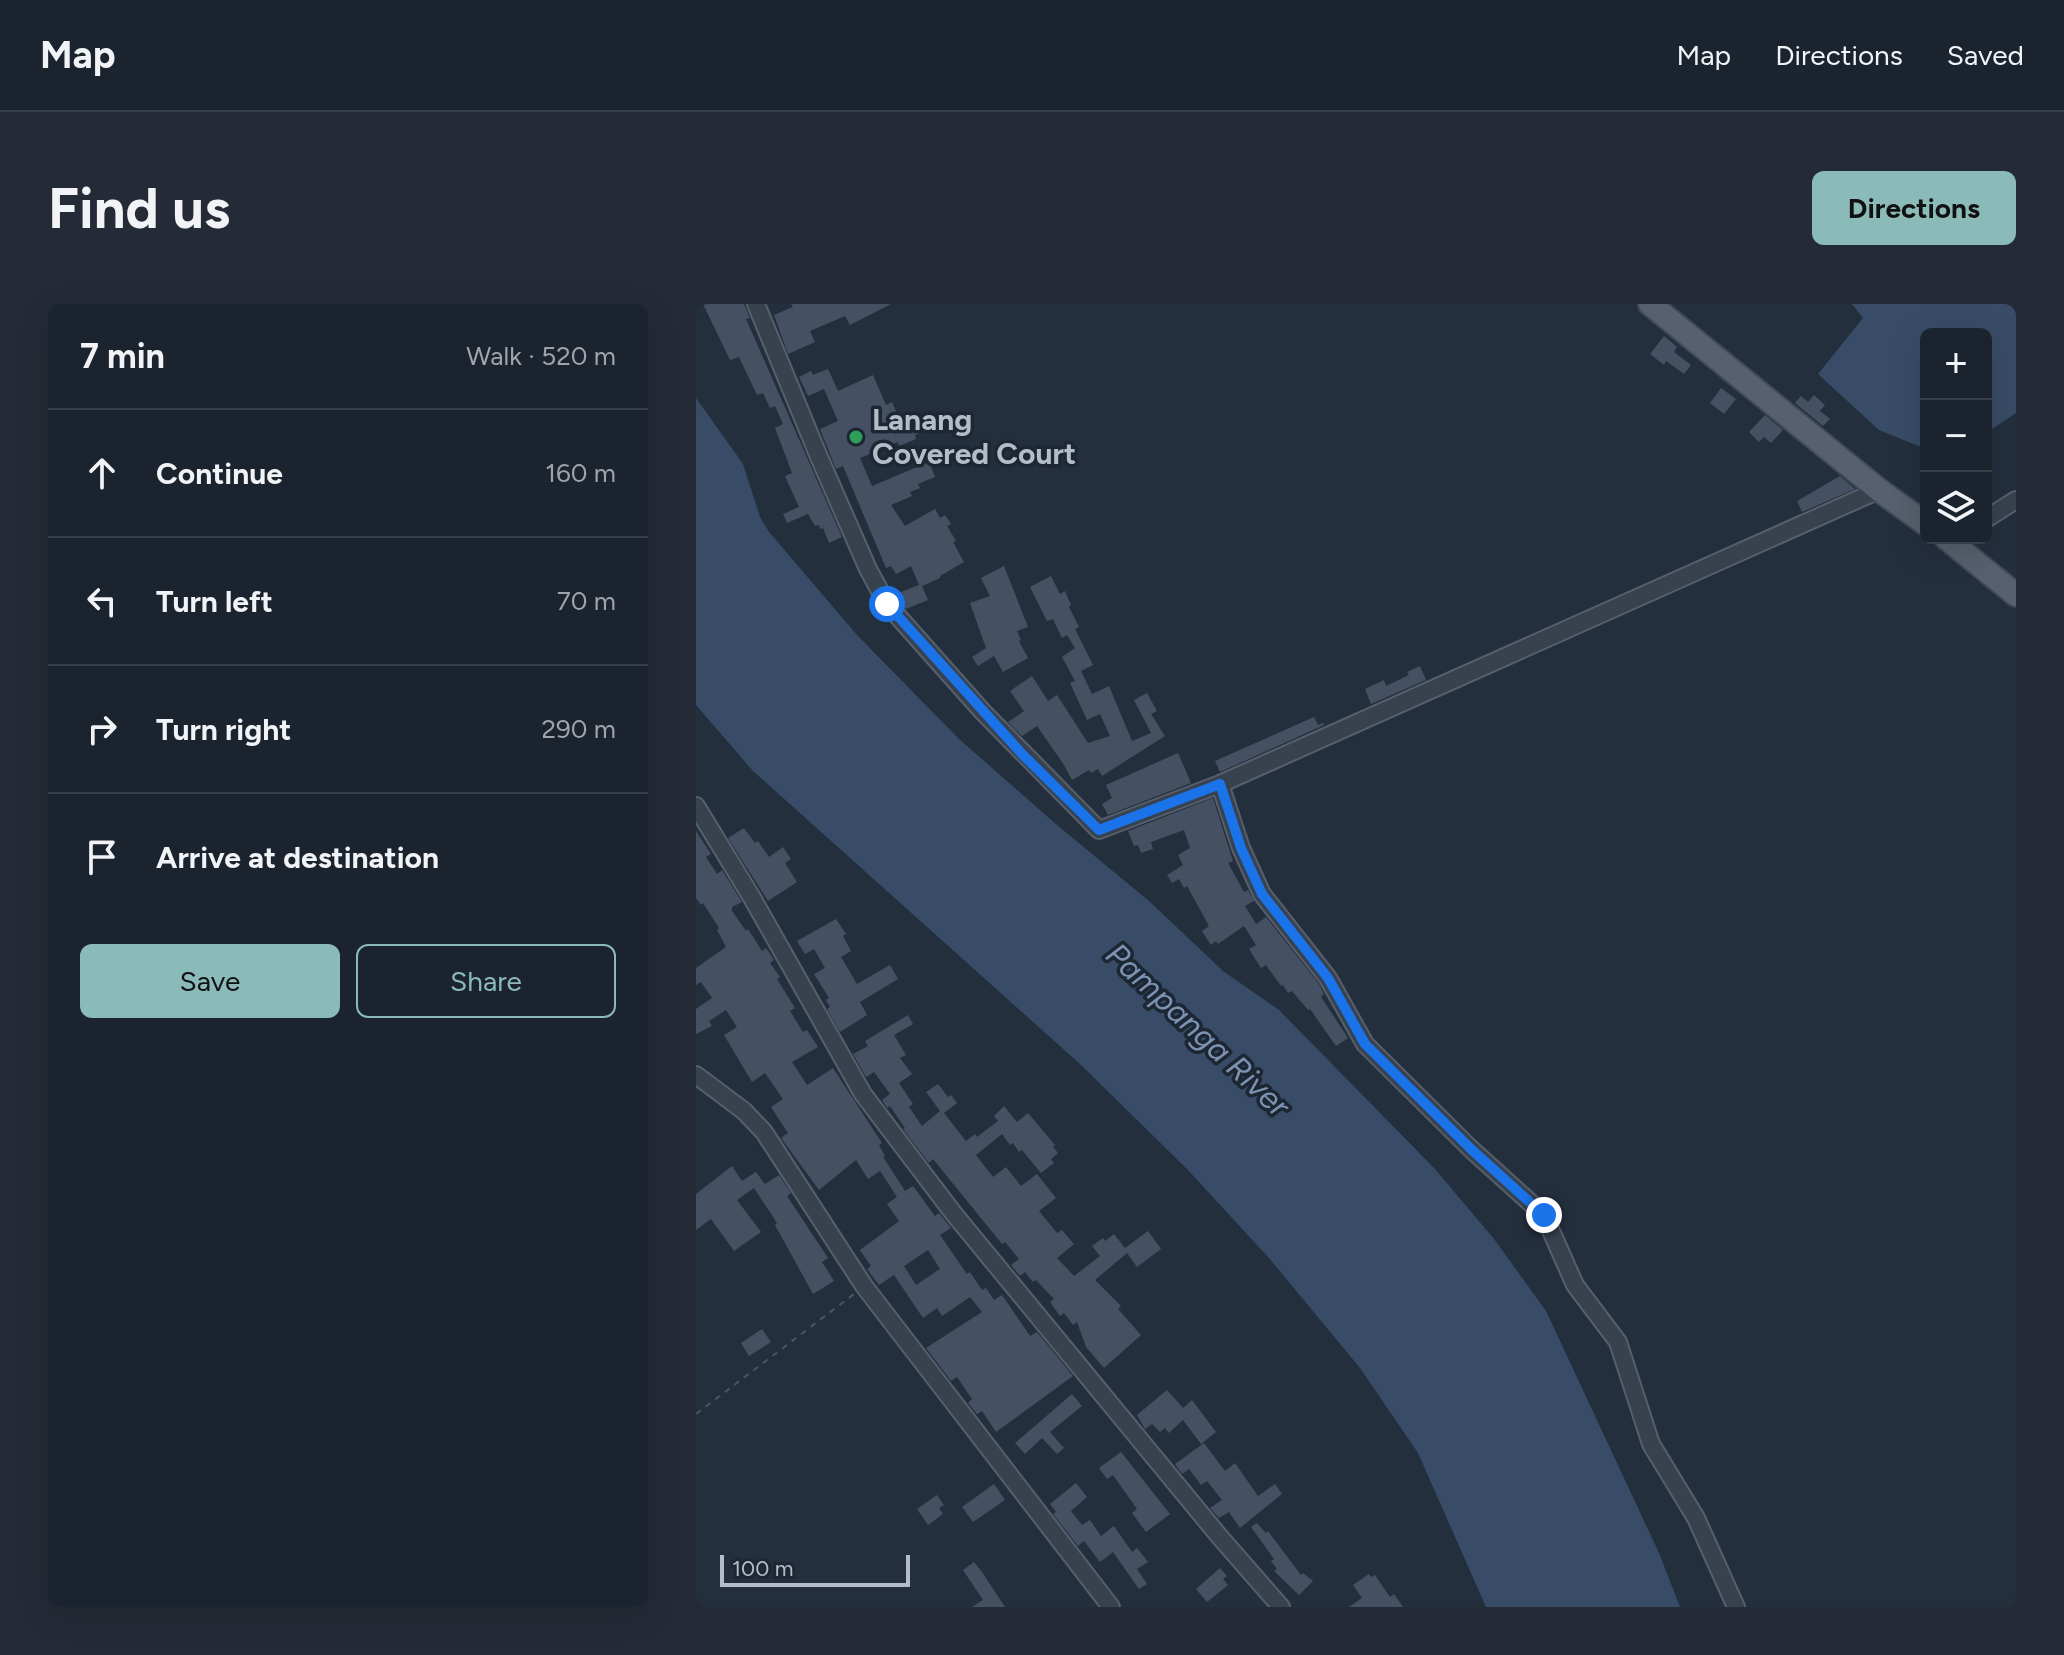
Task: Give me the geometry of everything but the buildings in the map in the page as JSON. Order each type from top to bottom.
[{"type":"main road","points":[[1650,304],[1879,490],[1920,520]]},
{"type":"main road","points":[[1956,544],[2016,595]]},
{"type":"street","points":[[756,304],[819,457],[887,604],[1022,754],[1099,830],[1220,784],[1879,490]]},
{"type":"street","points":[[1992,515],[2016,500]]},
{"type":"street","points":[[1220,784],[1241,848],[1262,894],[1328,978],[1365,1044],[1472,1150],[1544,1215],[1575,1285],[1618,1342],[1651,1444],[1696,1518],[1736,1607]]},
{"type":"street","points":[[696,806],[751,896],[863,1094],[954,1214],[1281,1607]]},
{"type":"street","points":[[696,1075],[744,1111],[764,1132],[864,1286],[1111,1607]]},
{"type":"path","points":[[696,1414],[864,1286]]},
{"type":"water","points":[[1852,304],[2016,304],[2016,413],[1992,429],[1992,328],[1920,328],[1920,447],[1879,430],[1818,374],[1863,318]]},
{"type":"water","name":"Pampanga River","points":[[696,398],[743,464],[760,517],[769,532],[857,635],[959,739],[1149,901],[1223,971],[1279,1010],[1435,1169],[1494,1239],[1546,1311],[1659,1553],[1680,1607],[1486,1607],[1418,1453],[1360,1368],[1269,1258],[1187,1169],[1080,1064],[753,771],[696,705]]},
{"type":"place","name":"Lanang Covered Court","points":[[856,437]]},
{"type":"route","points":[[887,604],[1022,754],[1099,830],[1220,784],[1254,880],[1279,919],[1328,978],[1365,1044],[1472,1150],[1544,1215]]}]
